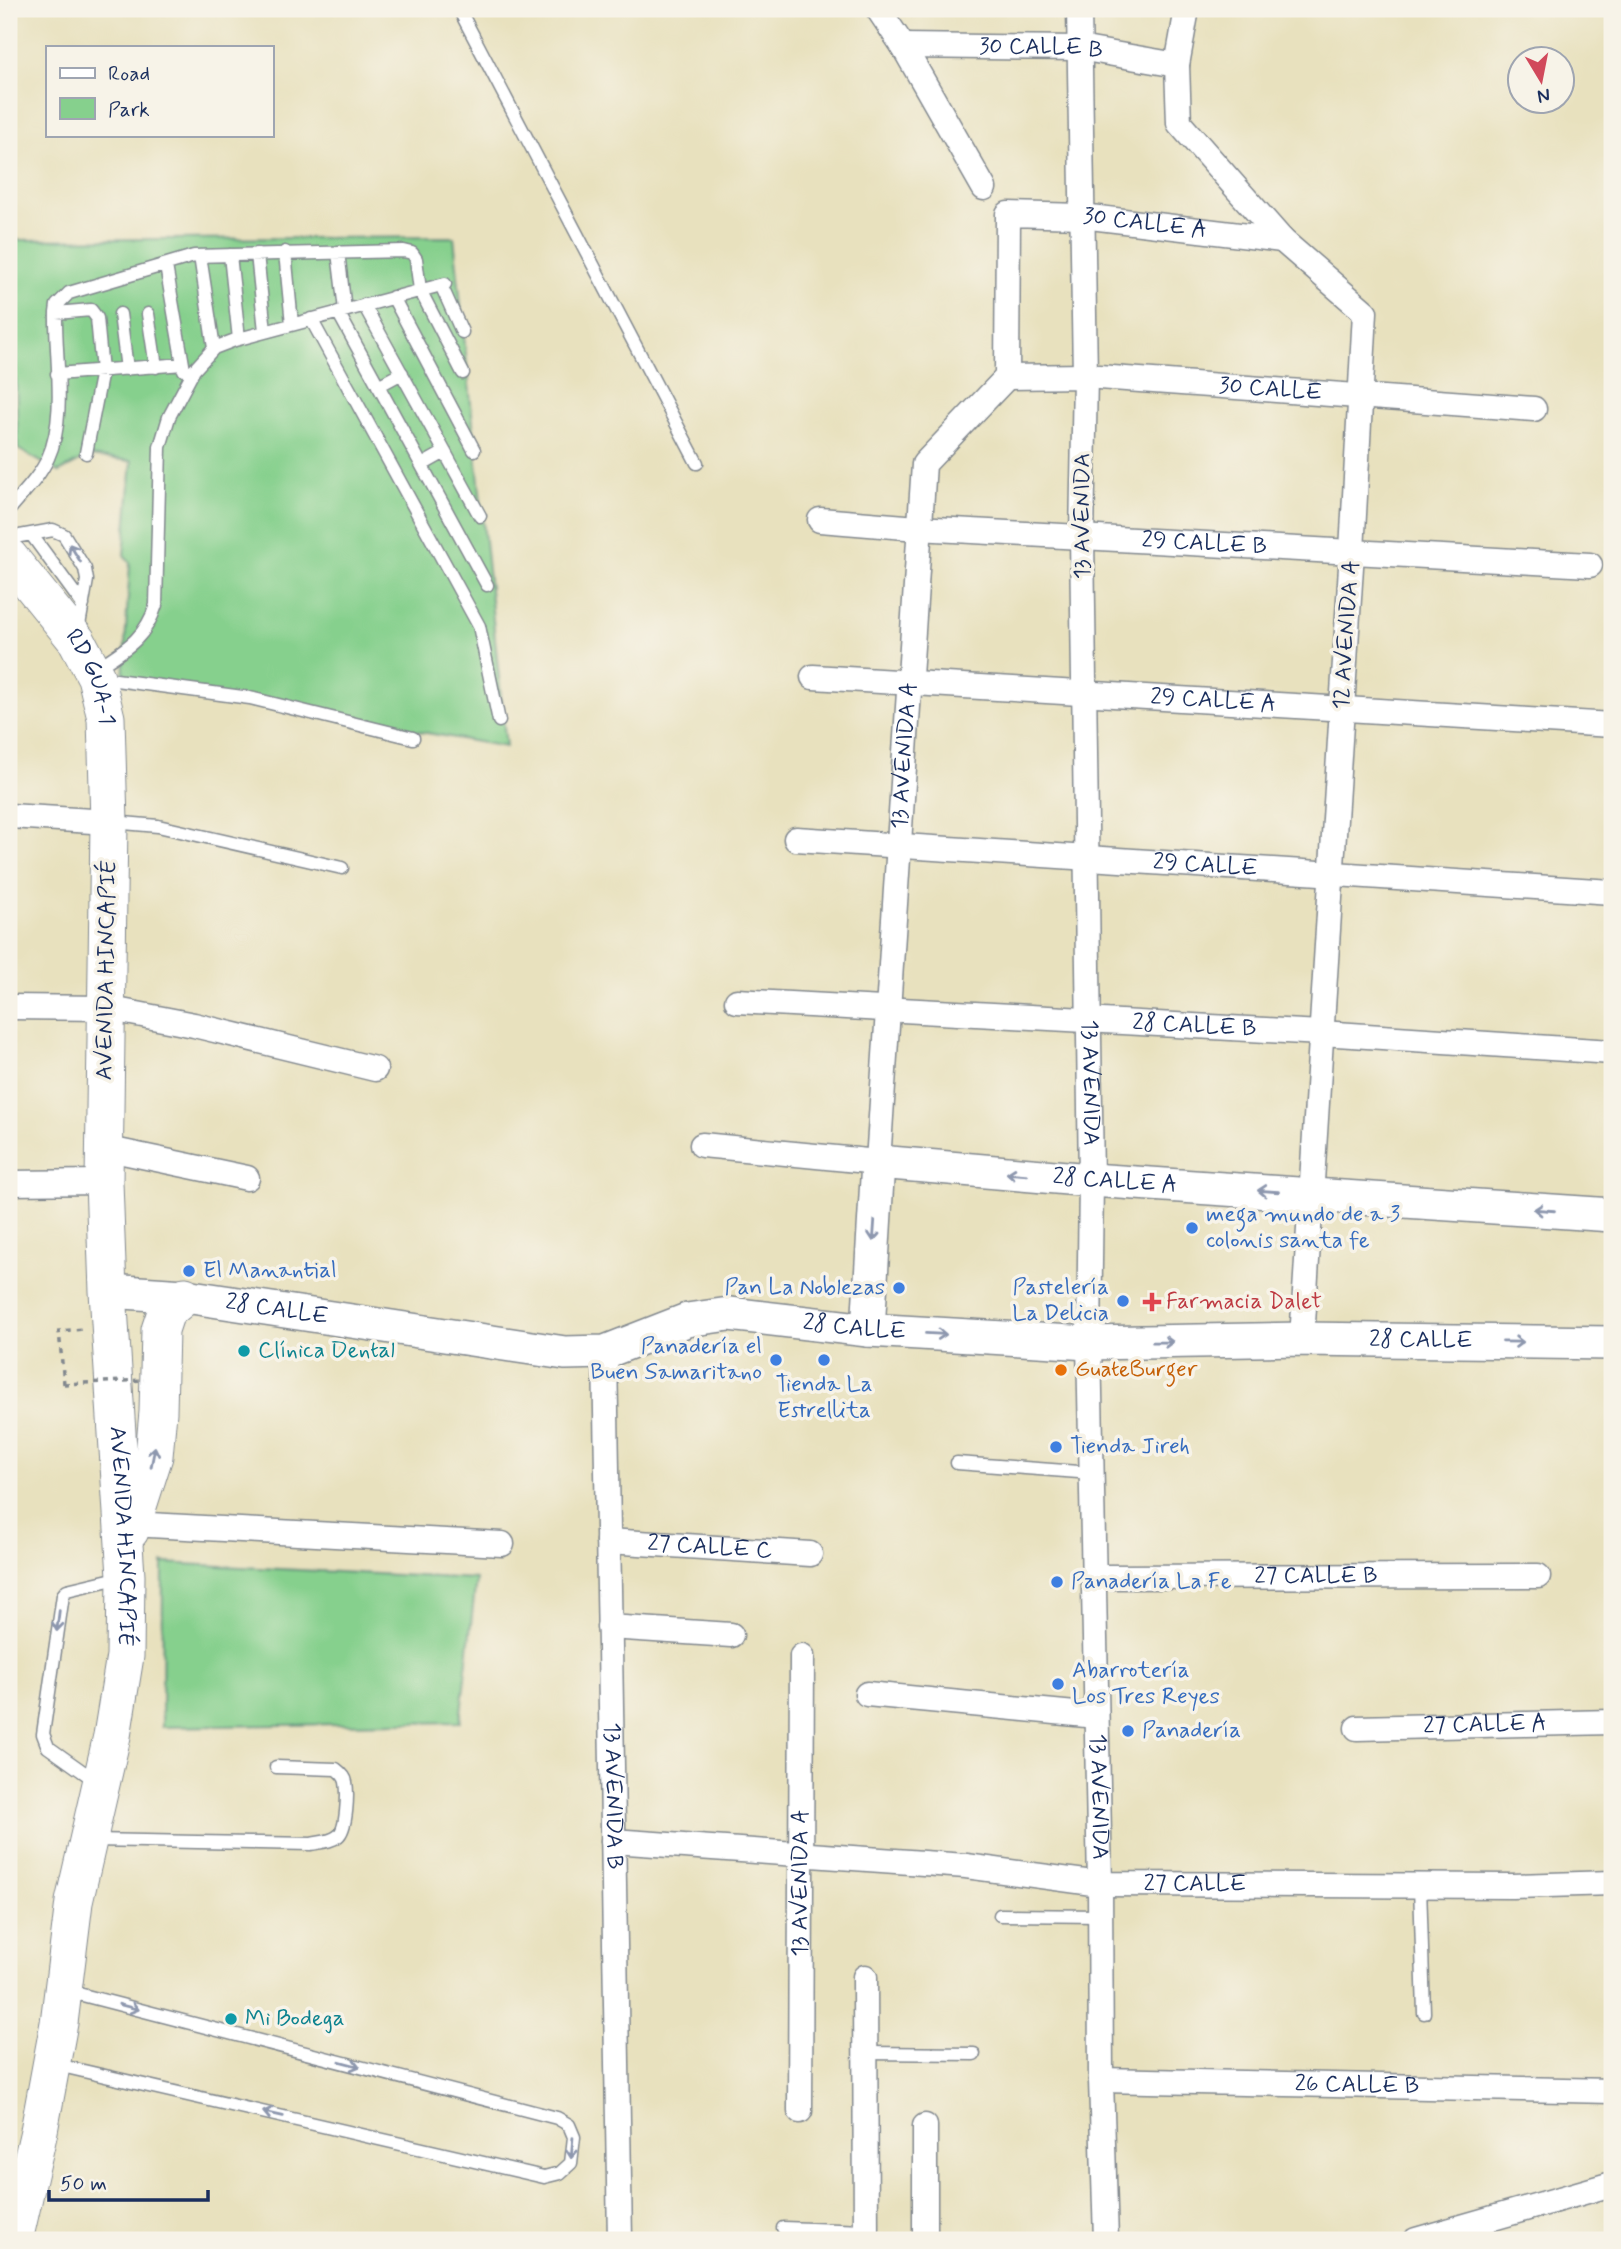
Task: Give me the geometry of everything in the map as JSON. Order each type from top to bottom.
[{"type":"main road","name":"RD GUA-1","points":[[20,545],[88,663],[106,718],[109,822]]},
{"type":"main road","name":"AVENIDA HINCAPIÉ","points":[[14,2240],[52,2063],[74,1902],[112,1736],[125,1656],[125,1573],[108,1291],[104,1165],[109,822]]},
{"type":"main road","name":"28 CALLE A","points":[[878,1162],[1091,1180],[1612,1215]]},
{"type":"main road","name":"13 AVENIDA A","points":[[868,1331],[878,1162]]},
{"type":"main road","name":"28 CALLE","points":[[108,1291],[185,1296],[565,1353],[605,1352],[687,1320],[729,1314],[868,1331],[1089,1343],[1302,1339],[1612,1343]]},
{"type":"main road","points":[[125,1573],[131,1524],[145,1490],[154,1456],[160,1330],[166,1312],[185,1296]]},
{"type":"street","points":[[878,9],[903,46],[984,187]]},
{"type":"street","name":"13 AVENIDA","points":[[1079,9],[1085,376],[1082,537],[1091,1180],[1089,1343],[1106,2240]]},
{"type":"street","name":"12 AVENIDA A","points":[[1187,9],[1177,65],[1180,123],[1282,240],[1365,312],[1302,1339]]},
{"type":"street","name":"30 CALLE B","points":[[903,46],[1079,48],[1177,65]]},
{"type":"street","name":"30 CALLE A","points":[[1007,377],[1008,214],[1082,216],[1282,240]]},
{"type":"street","name":"30 CALLE","points":[[1007,377],[1085,376],[1534,409]]},
{"type":"street","name":"13 AVENIDA A","points":[[878,1162],[924,464],[1007,377]]},
{"type":"street","name":"29 CALLE B","points":[[820,520],[918,528],[1590,565]]},
{"type":"street","name":"29 CALLE A","points":[[813,677],[1612,724]]},
{"type":"street","points":[[9,816],[109,822]]},
{"type":"street","name":"29 CALLE","points":[[796,839],[1612,892]]},
{"type":"street","name":"28 CALLE B","points":[[737,1001],[1321,1032],[1612,1052]]},
{"type":"street","points":[[9,1007],[106,1009],[194,1025],[375,1069]]},
{"type":"street","name":"28 CALLE A","points":[[702,1145],[878,1162]]},
{"type":"street","points":[[9,1183],[104,1165],[247,1178]]},
{"type":"street","name":"13 AVENIDA B","points":[[605,1352],[620,2240]]},
{"type":"street","points":[[131,1524],[502,1544]]},
{"type":"street","name":"27 CALLE C","points":[[608,1541],[810,1554]]},
{"type":"street","name":"27 CALLE B","points":[[1094,1577],[1538,1576]]},
{"type":"street","points":[[609,1627],[731,1635]]},
{"type":"street","name":"13 AVENIDA A","points":[[800,2111],[802,1656]]},
{"type":"street","points":[[867,1694],[1096,1716]]},
{"type":"street","name":"27 CALLE A","points":[[1357,1728],[1612,1722]]},
{"type":"street","name":"27 CALLE","points":[[613,1841],[966,1866],[1100,1884],[1612,1884]]},
{"type":"street","points":[[865,1978],[866,2235]]},
{"type":"street","name":"26 CALLE B","points":[[1101,2080],[1612,2091]]},
{"type":"street","points":[[925,2126],[925,2240]]},
{"type":"street","points":[[1416,2240],[1612,2184]]},
{"type":"lane","points":[[459,9],[697,463]]},
{"type":"lane","points":[[338,251],[342,311],[378,386],[487,584]]},
{"type":"lane","points":[[9,510],[35,479],[47,461],[54,443],[59,410],[56,313],[57,304],[69,293],[200,256],[404,251],[412,253],[416,259],[420,290],[463,373]]},
{"type":"lane","points":[[285,252],[292,324]]},
{"type":"lane","points":[[257,254],[265,331]]},
{"type":"lane","points":[[230,255],[239,339]]},
{"type":"lane","points":[[200,256],[214,348]]},
{"type":"lane","points":[[166,266],[187,384]]},
{"type":"lane","points":[[88,663],[135,643],[152,619],[156,605],[160,447],[169,417],[194,370],[214,348],[265,331],[443,284],[462,332]]},
{"type":"lane","points":[[393,297],[474,450]]},
{"type":"lane","points":[[364,305],[480,516]]},
{"type":"lane","points":[[56,313],[85,309],[95,313],[102,371],[86,453]]},
{"type":"lane","points":[[436,320],[453,311]]},
{"type":"lane","points":[[120,314],[127,369]]},
{"type":"lane","points":[[148,314],[156,366]]},
{"type":"lane","points":[[311,319],[479,626],[499,721]]},
{"type":"lane","points":[[57,374],[183,364]]},
{"type":"lane","points":[[378,386],[402,373]]},
{"type":"lane","points":[[422,465],[444,452]]},
{"type":"lane","points":[[429,533],[452,521]]},
{"type":"lane","points":[[20,545],[54,530],[64,535],[85,569],[87,580],[83,605],[88,663]]},
{"type":"lane","points":[[9,538],[20,545],[83,605]]},
{"type":"lane","points":[[88,663],[250,698],[413,738]]},
{"type":"lane","points":[[109,822],[158,826],[342,868]]},
{"type":"lane","points":[[957,1463],[1092,1473]]},
{"type":"lane","points":[[101,1784],[48,1747],[43,1734],[63,1595],[67,1590],[125,1573]]},
{"type":"lane","points":[[88,1840],[311,1844],[326,1842],[345,1828],[346,1782],[343,1774],[336,1769],[276,1767]]},
{"type":"lane","points":[[1420,1885],[1424,2013]]},
{"type":"lane","points":[[1000,1915],[1100,1916]]},
{"type":"lane","points":[[52,2063],[544,2177],[560,2173],[571,2163],[574,2137],[569,2125],[557,2118],[63,1990]]},
{"type":"lane","points":[[865,2053],[974,2054]]},
{"type":"lane","points":[[783,2228],[866,2235]]},
{"type":"path","points":[[59,1331],[64,1384],[144,1380]]},
{"type":"green space","points":[[454,237],[506,747],[123,679],[130,563],[124,555],[132,461],[89,456],[59,472],[18,449],[12,240]]},
{"type":"green space","points":[[163,1563],[476,1579],[460,1722],[162,1727]]},
{"type":"place","name":"mega mundo de a 3 colonis santa fe","points":[[1192,1228]]},
{"type":"place","name":"El Manantial","points":[[189,1271]]},
{"type":"place","name":"Pan La Noblezas","points":[[899,1288]]},
{"type":"place","name":"Pastelería La Delicia","points":[[1123,1301]]},
{"type":"place","name":"Farmacia Dalet","points":[[1152,1302]]},
{"type":"place","name":"Clínica Dental","points":[[244,1351]]},
{"type":"place","name":"Panadería el Buen Samaritano","points":[[776,1360]]},
{"type":"place","name":"Tienda La Estrellita","points":[[824,1360]]},
{"type":"place","name":"GuateBurger","points":[[1061,1370]]},
{"type":"place","name":"Tienda Jireh","points":[[1056,1447]]},
{"type":"place","name":"Panadería La Fe","points":[[1057,1582]]},
{"type":"place","name":"Abarrotería Los Tres Reyes","points":[[1058,1684]]},
{"type":"place","name":"Panadería","points":[[1128,1731]]},
{"type":"place","name":"Mi Bodega","points":[[231,2019]]}]
